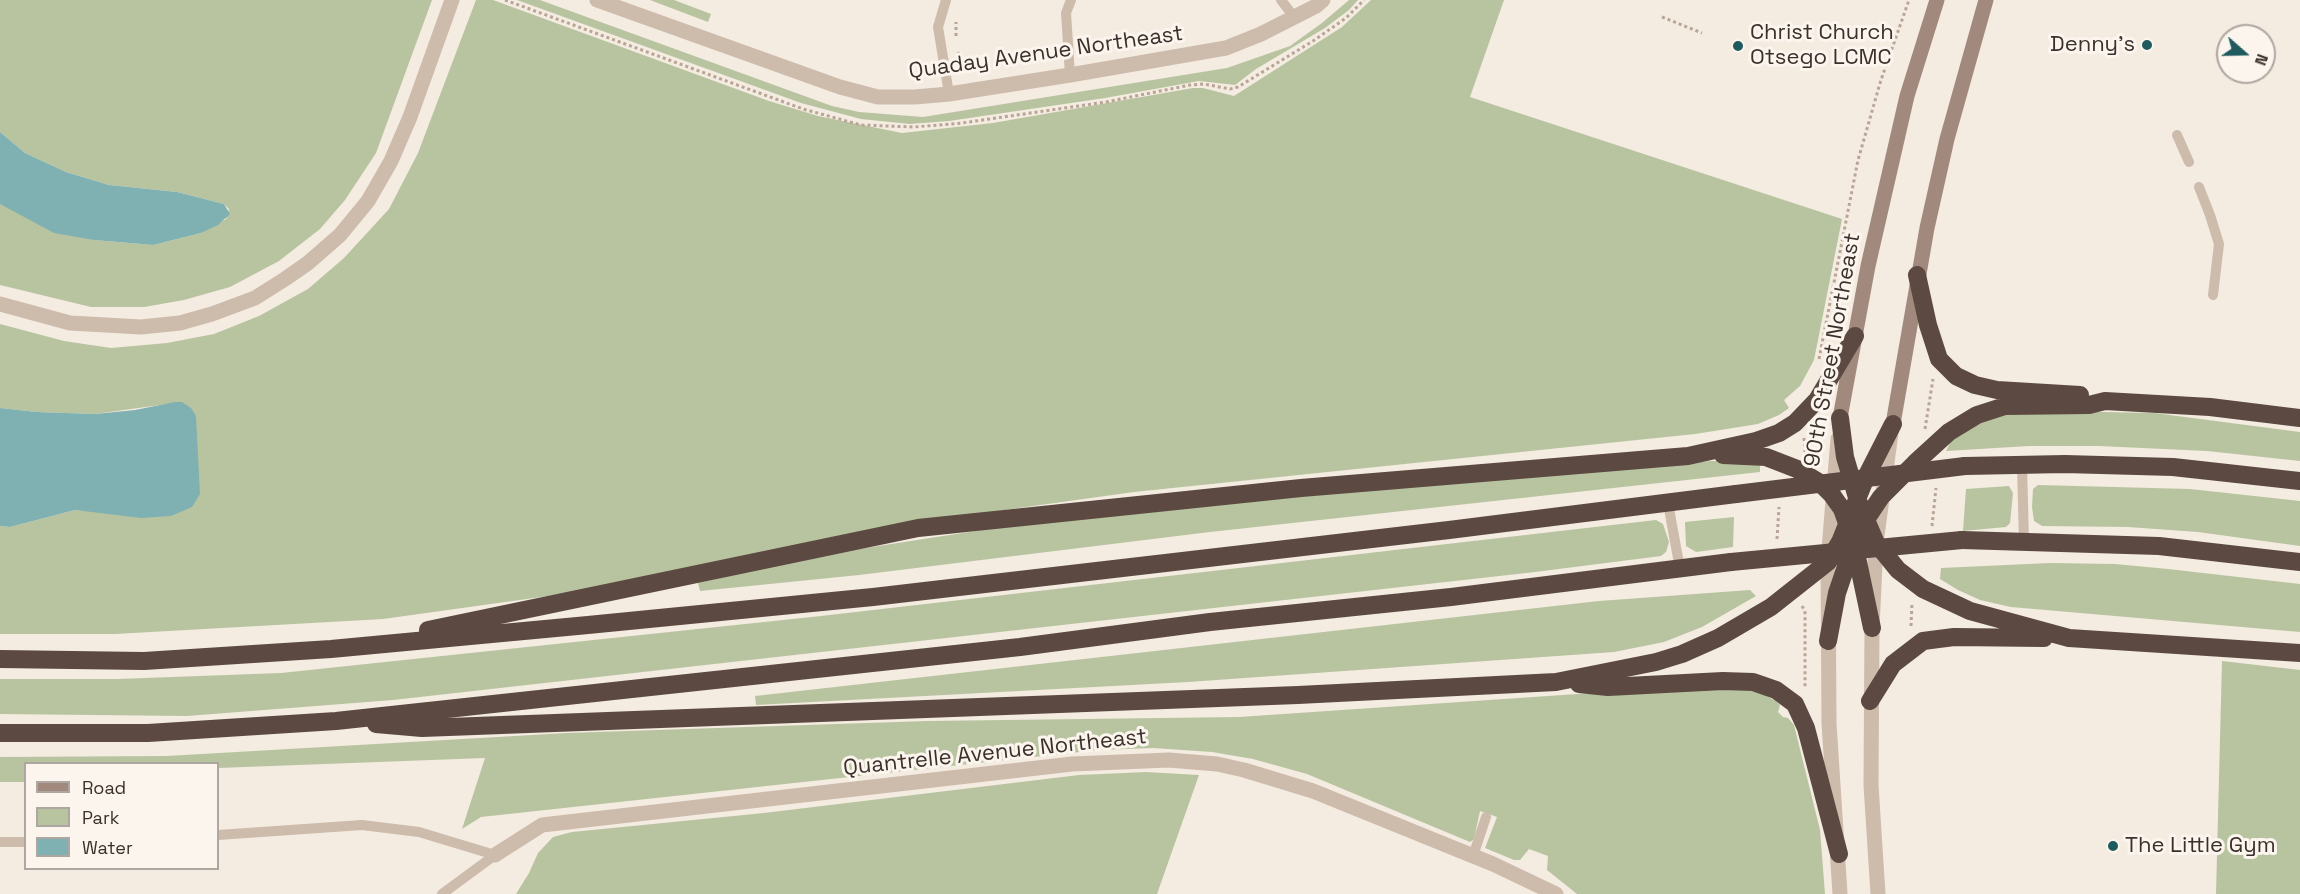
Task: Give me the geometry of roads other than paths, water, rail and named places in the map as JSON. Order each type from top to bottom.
[{"type":"highway","points":[[1917,275],[1928,326],[1939,359],[1956,376],[1975,385],[1997,390],[2089,395],[2105,401],[2210,407],[2300,418]]},
{"type":"highway","points":[[1688,456],[1764,438],[1779,433],[1795,423],[1816,400],[1855,336]]},
{"type":"highway","points":[[1556,682],[1656,662],[1682,654],[1718,638],[1771,607],[1828,562],[1857,523],[1942,437],[1977,415],[2005,406],[2089,405],[2105,401]]},
{"type":"highway","points":[[1840,418],[1845,457],[1858,501]]},
{"type":"highway","points":[[1828,641],[1838,593],[1854,543],[1858,501],[1866,477],[1893,424]]},
{"type":"highway","points":[[331,650],[918,528],[1301,488],[1688,456],[1738,455],[1766,457],[1797,469],[1820,483],[1898,570],[1923,589],[1970,611],[2069,639]]},
{"type":"highway","points":[[0,659],[144,661],[331,650],[873,597],[1449,530],[1965,466],[2065,464],[2173,467],[2300,481]]},
{"type":"highway","points":[[0,733],[148,733],[336,721],[1020,647],[1210,622],[1451,597],[1731,562],[1962,540],[2159,546],[2300,562]]},
{"type":"highway","points":[[1854,543],[1872,628]]},
{"type":"highway","points":[[1870,701],[1893,664],[1923,641],[1954,637],[2069,639],[2300,653]]},
{"type":"highway","points":[[336,721],[422,728],[1254,697],[1556,682],[1608,687],[1723,681],[1753,682],[1776,690],[1795,704],[1806,728],[1839,854]]},
{"type":"main road","name":"90th Street Northeast","points":[[1840,418],[1868,266],[1907,96],[1937,0]]},
{"type":"main road","points":[[1893,424],[1917,275],[1947,139],[1986,0]]},
{"type":"street","points":[[0,304],[70,322],[141,327],[180,323],[212,314],[255,298],[285,279],[308,263],[340,235],[368,201],[391,161],[410,117],[453,0]]},
{"type":"street","name":"Quaday Avenue Northeast","points":[[597,0],[840,87],[878,97],[949,94],[1226,48],[1262,34],[1323,0]]},
{"type":"street","name":"90th Street Northeast","points":[[1840,418],[1828,562],[1829,723],[1840,894]]},
{"type":"street","points":[[1878,894],[1871,785],[1872,628],[1876,543],[1893,424]]},
{"type":"street","name":"Quantrelle Avenue Northeast","points":[[495,855],[542,825],[1060,766],[1126,760],[1169,760],[1217,764],[1270,777],[1313,791],[1473,856],[1556,894]]},
{"type":"lane","points":[[946,0],[938,27],[949,94]]},
{"type":"lane","points":[[1070,75],[1066,13],[1071,0]]},
{"type":"lane","points":[[1281,0],[1294,17]]},
{"type":"lane","points":[[2177,135],[2189,162]]},
{"type":"lane","points":[[2199,187],[2219,244],[2213,295]]},
{"type":"lane","points":[[2022,465],[2024,542]]},
{"type":"lane","points":[[1668,503],[1680,568]]},
{"type":"lane","points":[[1473,856],[1486,817]]},
{"type":"lane","points":[[219,835],[362,825],[419,832],[495,855]]},
{"type":"lane","points":[[0,842],[24,842]]},
{"type":"lane","points":[[442,894],[495,855]]},
{"type":"water","points":[[0,132],[25,153],[66,172],[109,185],[177,192],[224,204],[230,214],[218,225],[201,233],[153,245],[94,240],[54,233],[0,204]]},
{"type":"water","points":[[182,402],[191,408],[196,416],[200,494],[192,507],[171,516],[141,518],[75,510],[10,527],[0,526],[0,408],[95,414],[135,410]]},
{"type":"place","name":"Denny's","points":[[2147,45]]},
{"type":"place","name":"Christ Church Otsego LCMC","points":[[1738,46]]},
{"type":"place","name":"The Little Gym","points":[[2113,846]]}]
